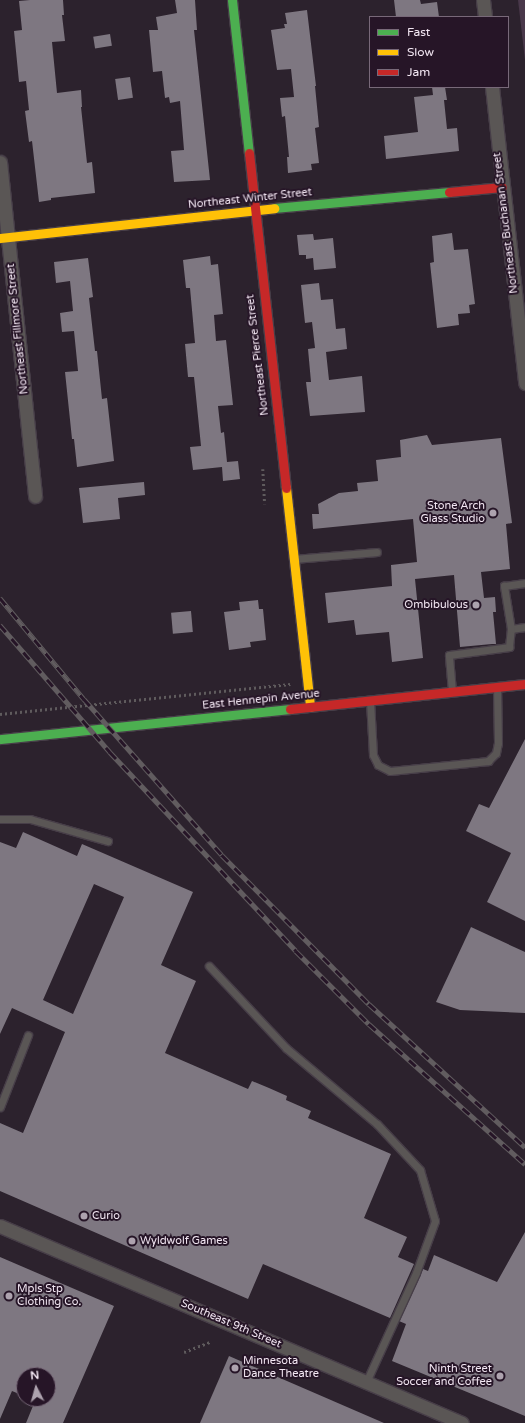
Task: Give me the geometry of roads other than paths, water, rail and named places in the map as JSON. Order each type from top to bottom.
[{"type":"street","name":"Northeast Pierce Street","points":[[232,0],[254,211],[310,707]]},
{"type":"street","points":[[483,0],[485,16]]},
{"type":"street","name":"Northeast Buchanan Street","points":[[492,88],[525,383]]},
{"type":"street","name":"Northeast Fillmore Street","points":[[0,162],[4,237],[35,496]]},
{"type":"street","name":"Northeast Winter Street","points":[[4,237],[502,187]]},
{"type":"street","name":"East Hennepin Avenue","points":[[0,739],[525,684]]},
{"type":"street","name":"Southeast 9th Street","points":[[0,1226],[462,1423]]},
{"type":"lane","points":[[294,559],[377,552]]},
{"type":"lane","points":[[452,692],[449,655],[509,648],[511,629],[504,586],[525,583]]},
{"type":"lane","points":[[511,629],[525,627]]},
{"type":"lane","points":[[370,701],[373,755],[378,765],[390,770],[488,761],[496,753],[498,743],[497,687]]},
{"type":"lane","points":[[0,819],[30,819],[108,841]]},
{"type":"lane","points":[[209,966],[286,1048],[377,1124],[420,1170],[434,1221],[416,1272],[366,1382]]},
{"type":"lane","points":[[0,1107],[28,1035]]},
{"type":"railway","points":[[0,598],[84,699],[222,855],[369,1004],[525,1147]]},
{"type":"railway","points":[[0,625],[110,752],[296,951],[369,1024],[525,1164]]},
{"type":"place","name":"Stone Arch Glass Studio","points":[[493,513]]},
{"type":"place","name":"Ombibulous","points":[[476,605]]},
{"type":"place","name":"Curio","points":[[84,1216]]},
{"type":"place","name":"Wyldwolf Games","points":[[132,1241]]},
{"type":"place","name":"Mpls Stp Clothing Co.","points":[[9,1296]]},
{"type":"place","name":"Minnesota Dance Theatre","points":[[235,1368]]},
{"type":"place","name":"Ninth Street Soccer and Coffee","points":[[500,1376]]}]
